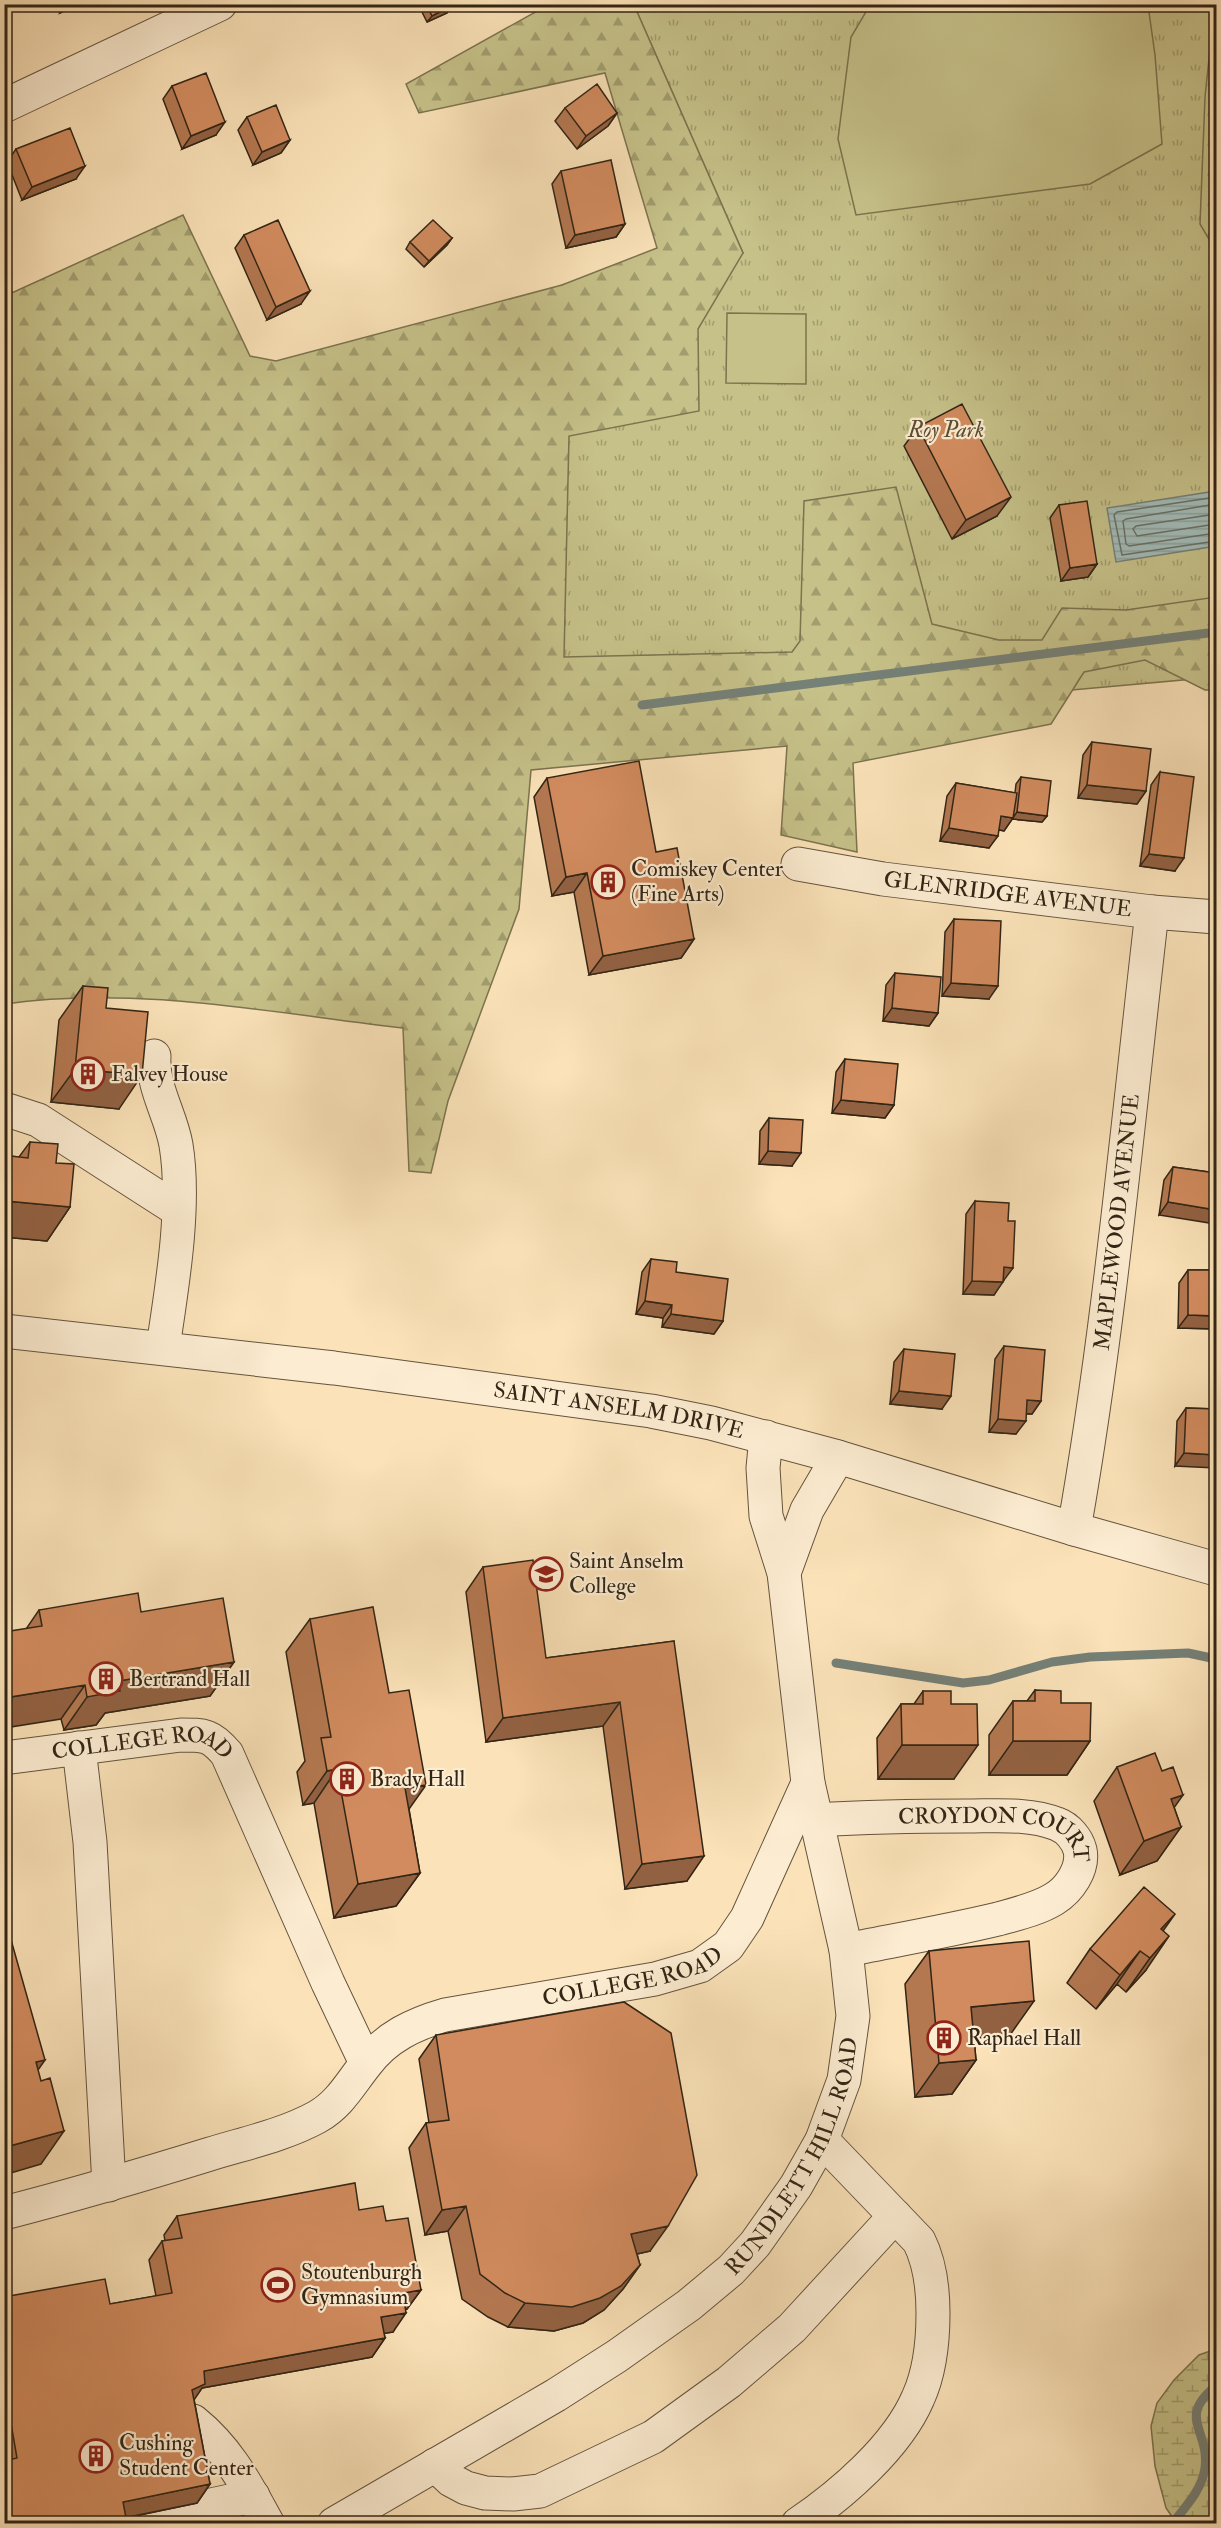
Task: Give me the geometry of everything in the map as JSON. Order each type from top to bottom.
[{"type":"street","points":[[4,106],[220,4]]},
{"type":"street","name":"GLENRIDGE AVENUE","points":[[798,864],[883,879],[1152,912],[1216,917]]},
{"type":"street","name":"MAPLEWOOD AVENUE","points":[[1074,1529],[1088,1449],[1116,1231],[1152,912]]},
{"type":"street","points":[[154,1056],[154,1075],[176,1146],[178,1210],[173,1281],[163,1347]]},
{"type":"street","points":[[4,1109],[38,1120],[178,1210]]},
{"type":"street","name":"SAINT ANSELM DRIVE","points":[[4,1331],[163,1347],[513,1391],[651,1411],[766,1437],[1216,1569]]},
{"type":"street","name":"RUNDLETT HILL ROAD","points":[[334,2523],[617,2356],[712,2287],[731,2270],[762,2235],[796,2186],[822,2140],[844,2080],[853,2016],[846,1950],[808,1783],[784,1573],[766,1516],[763,1468],[766,1437]]},
{"type":"street","name":"RUNDLETT HILL ROAD","points":[[784,1573],[807,1510],[838,1458]]},
{"type":"street","name":"COLLEGE ROAD","points":[[4,1758],[182,1735],[202,1735],[215,1740],[227,1754],[328,1983],[366,2063]]},
{"type":"street","points":[[79,1748],[91,1853],[109,2185]]},
{"type":"street","name":"COLLEGE ROAD","points":[[4,2213],[109,2185],[296,2127],[330,2109],[346,2093],[366,2063],[395,2036],[426,2020],[655,1979],[680,1973],[711,1960],[728,1946],[747,1918],[808,1783]]},
{"type":"street","name":"CROYDON COURT","points":[[816,1820],[926,1816],[1011,1816],[1042,1819],[1060,1825],[1071,1834],[1078,1842],[1081,1854],[1075,1877],[1065,1890],[1053,1900],[1034,1908],[985,1922],[846,1950]]},
{"type":"street","points":[[798,2523],[838,2493],[887,2445],[905,2422],[918,2399],[926,2378],[933,2324],[929,2270],[919,2241],[822,2140]]},
{"type":"street","points":[[435,2465],[451,2480],[466,2488],[485,2493],[513,2494],[540,2491],[653,2438],[729,2382],[792,2328],[895,2216]]},
{"type":"street","points":[[123,2523],[261,2510],[230,2457],[212,2436],[193,2421]]},
{"type":"green space","points":[[548,5],[634,5],[743,253],[698,329],[699,411],[569,436],[564,657],[792,652],[800,641],[804,501],[896,487],[932,624],[999,640],[1042,640],[1062,608],[1126,610],[1216,597],[1216,690],[1205,690],[1145,660],[1084,672],[1051,724],[853,763],[857,852],[781,835],[787,746],[531,770],[519,909],[448,1101],[431,1173],[409,1171],[403,1028],[204,1003],[153,999],[54,999],[5,1004],[5,296],[183,215],[250,356],[276,361],[562,285],[657,248],[605,73],[419,113],[406,84]]},
{"type":"green space","name":"Roy Park","points":[[634,5],[1216,5],[1216,677],[528,739],[562,285],[743,253]]},
{"type":"green space","points":[[870,5],[1148,5],[1155,55],[1162,144],[1090,184],[856,215],[838,139],[851,37]]},
{"type":"green space","points":[[1212,5],[1216,5],[1216,244],[1210,241],[1200,224],[1205,97],[1214,11]]},
{"type":"green space","points":[[727,313],[806,314],[806,384],[726,383]]},
{"type":"green space","points":[[1216,2349],[1216,2523],[1181,2523],[1175,2521],[1166,2508],[1155,2466],[1151,2426],[1157,2403],[1174,2380],[1199,2355]]},
{"type":"water","points":[[1216,491],[1216,546],[1116,562],[1107,508]]},
{"type":"building","points":[[426,4],[450,4],[451,6],[432,16]]},
{"type":"building","points":[[206,73],[225,122],[191,136],[172,86]]},
{"type":"building","points":[[597,84],[617,113],[586,136],[565,108]]},
{"type":"building","points":[[276,105],[290,140],[262,152],[247,117]]},
{"type":"building","points":[[70,128],[85,166],[32,187],[16,149]]},
{"type":"building","points":[[611,160],[625,224],[575,235],[561,171]]},
{"type":"building","points":[[278,220],[310,291],[276,307],[244,235]]},
{"type":"building","points":[[433,220],[452,238],[429,261],[410,242]]},
{"type":"building","points":[[962,404],[1011,497],[966,520],[918,427]]},
{"type":"building","points":[[1087,501],[1097,564],[1070,568],[1059,505]]},
{"type":"building","points":[[1092,742],[1151,749],[1146,791],[1087,785]]},
{"type":"building","name":"Comiskey Center (Fine Arts)","points":[[639,761],[656,852],[677,848],[694,939],[603,956],[587,873],[566,877],[547,778]]},
{"type":"building","points":[[1160,772],[1194,777],[1184,858],[1149,854]]},
{"type":"building","points":[[1021,777],[1051,781],[1047,816],[1017,812]]},
{"type":"building","points":[[956,783],[1017,793],[1013,818],[1001,816],[998,836],[949,828]]},
{"type":"building","points":[[954,919],[1001,921],[998,986],[951,983]]},
{"type":"building","points":[[895,973],[941,977],[938,1013],[892,1008]]},
{"type":"building","points":[[83,986],[108,988],[106,1008],[148,1012],[142,1075],[75,1069]]},
{"type":"building","points":[[845,1059],[898,1064],[894,1105],[841,1100]]},
{"type":"building","points":[[769,1118],[803,1120],[801,1153],[768,1151]]},
{"type":"building","points":[[30,1142],[58,1144],[56,1163],[74,1164],[70,1207],[6,1201],[10,1156],[28,1158]]},
{"type":"building","points":[[1173,1167],[1216,1173],[1216,1210],[1168,1202]]},
{"type":"building","points":[[975,1201],[1009,1203],[1008,1221],[1015,1221],[1013,1268],[1004,1267],[1003,1282],[972,1281]]},
{"type":"building","points":[[651,1259],[677,1262],[676,1272],[728,1279],[723,1321],[671,1314],[672,1305],[645,1301]]},
{"type":"building","points":[[1188,1270],[1216,1270],[1216,1316],[1188,1315]]},
{"type":"building","points":[[1004,1346],[1045,1350],[1041,1401],[1027,1400],[1026,1421],[998,1419]]},
{"type":"building","points":[[904,1349],[955,1354],[951,1396],[899,1391]]},
{"type":"building","points":[[1186,1408],[1216,1409],[1216,1455],[1184,1453]]},
{"type":"building","points":[[533,1560],[546,1658],[674,1641],[704,1856],[642,1864],[620,1702],[503,1718],[483,1567]]},
{"type":"building","points":[[138,1593],[141,1612],[223,1598],[234,1662],[118,1681],[120,1691],[87,1697],[85,1685],[4,1698],[4,1632],[42,1626],[39,1610]]},
{"type":"building","points":[[373,1607],[389,1693],[409,1690],[426,1785],[405,1788],[420,1873],[358,1884],[337,1769],[327,1771],[321,1738],[331,1737],[310,1619]]},
{"type":"building","points":[[1035,1690],[1061,1691],[1061,1703],[1091,1703],[1090,1741],[1013,1741],[1013,1701],[1035,1701]]},
{"type":"building","points":[[923,1691],[951,1691],[951,1704],[977,1704],[978,1745],[902,1745],[901,1704],[923,1704]]},
{"type":"building","points":[[1155,1753],[1162,1771],[1173,1767],[1183,1795],[1171,1799],[1181,1827],[1144,1841],[1117,1767]]},
{"type":"building","points":[[1144,1887],[1175,1914],[1161,1929],[1169,1936],[1150,1958],[1140,1951],[1120,1975],[1090,1949]]},
{"type":"building","points":[[4,1915],[45,2060],[36,2062],[41,2081],[50,2078],[64,2131],[6,2147],[4,2142]]},
{"type":"building","points":[[1029,1941],[1034,2001],[971,2007],[976,2060],[939,2063],[929,1951]]},
{"type":"building","points":[[624,2002],[671,2033],[697,2175],[668,2226],[631,2234],[640,2265],[621,2286],[600,2298],[572,2307],[525,2303],[505,2293],[480,2274],[466,2206],[442,2210],[426,2123],[449,2120],[436,2035]]},
{"type":"building","points":[[355,2183],[359,2210],[383,2206],[386,2221],[408,2218],[421,2290],[403,2293],[406,2313],[381,2317],[385,2338],[204,2371],[205,2384],[192,2390],[210,2484],[123,2502],[127,2523],[4,2523],[4,2461],[17,2458],[4,2383],[4,2297],[105,2279],[110,2304],[172,2293],[162,2241],[182,2238],[177,2216]]},
{"type":"waterway","points":[[642,705],[1216,632]]},
{"type":"waterway","points":[[836,1663],[963,1683],[989,1680],[1052,1662],[1090,1657],[1188,1653],[1216,1659]]},
{"type":"waterway","points":[[1172,2524],[1192,2498],[1203,2476],[1205,2455],[1196,2416],[1204,2397],[1216,2386]]},
{"type":"place","name":"Comiskey Center (Fine Arts)","points":[[608,882]]},
{"type":"place","name":"Falvey House","points":[[88,1074]]},
{"type":"place","name":"Saint Anselm College","points":[[546,1574]]},
{"type":"place","name":"Bertrand Hall","points":[[106,1679]]},
{"type":"place","name":"Brady Hall","points":[[347,1779]]},
{"type":"place","name":"Raphael Hall","points":[[944,2038]]},
{"type":"place","name":"Stoutenburgh Gymnasium","points":[[278,2285]]},
{"type":"place","name":"Cushing Student Center","points":[[96,2456]]}]
